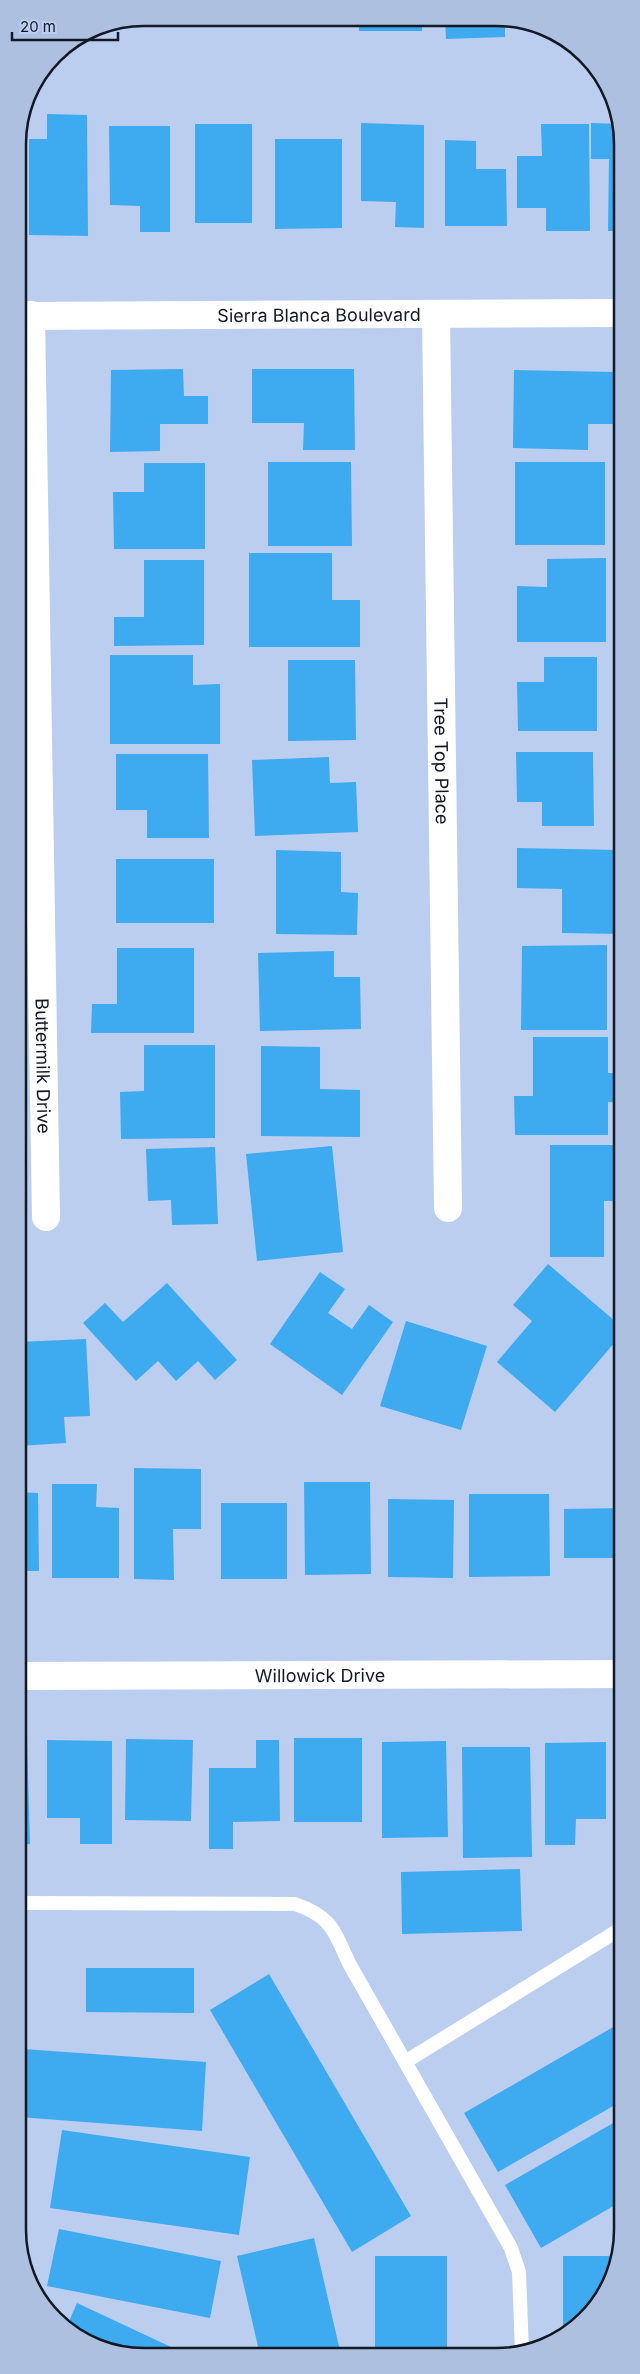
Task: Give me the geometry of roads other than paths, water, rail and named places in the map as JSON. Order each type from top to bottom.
[{"type":"street","name":"Sierra Blanca Boulevard","points":[[27,316],[436,315],[614,312]]},
{"type":"street","name":"Tree Top Place","points":[[436,315],[448,1208]]},
{"type":"street","name":"Buttermilk Drive","points":[[27,396],[46,1217]]},
{"type":"street","name":"Willowick Drive","points":[[26,1676],[613,1674]]},
{"type":"lane","points":[[26,1903],[295,1904],[316,1911],[331,1926],[512,2248],[519,2272],[522,2344]]},
{"type":"lane","points":[[406,2062],[613,1933]]}]
